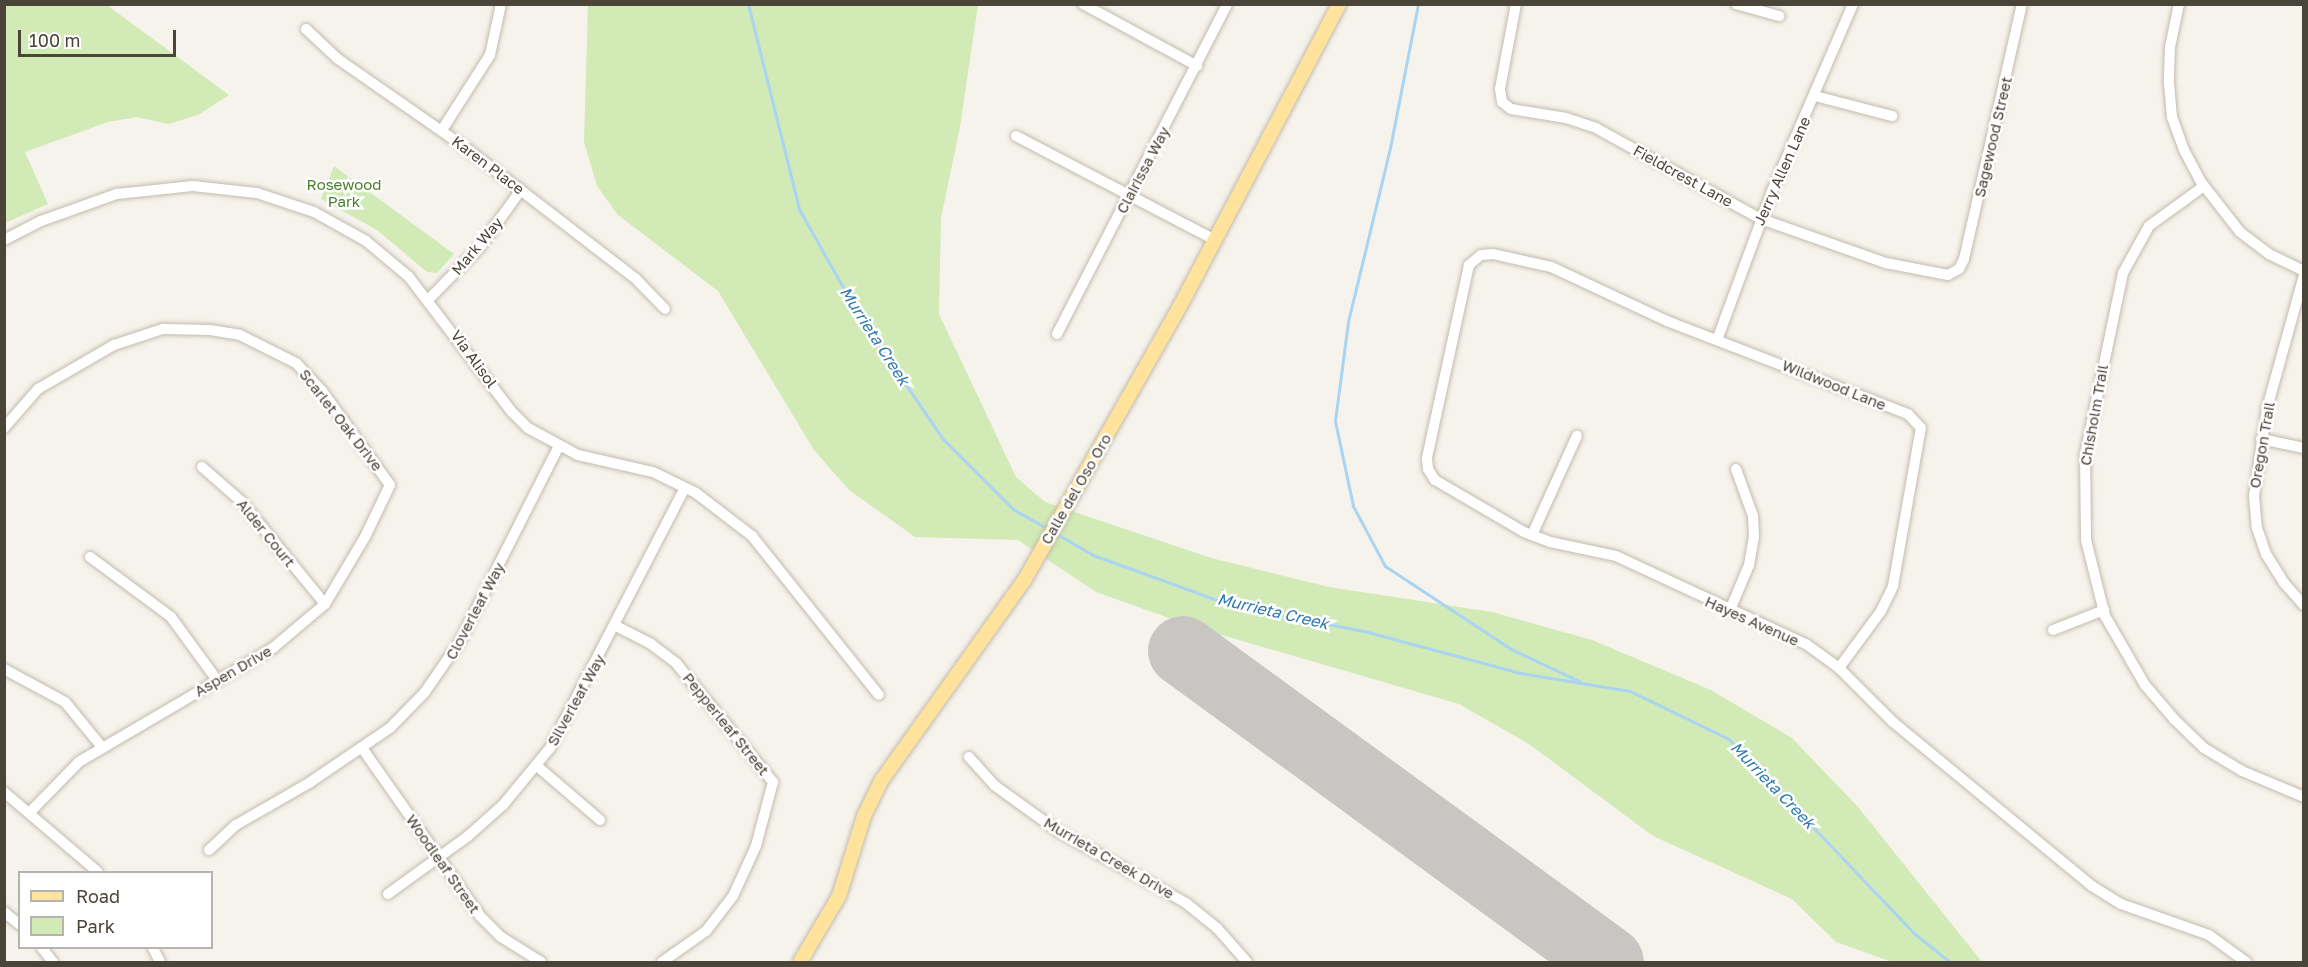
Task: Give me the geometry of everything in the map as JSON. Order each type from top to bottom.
[{"type":"main road","name":"Calle del Oso Oro","points":[[800,963],[839,896],[864,816],[880,781],[1025,579],[1215,240],[1339,4]]},
{"type":"street","points":[[442,130],[490,55],[501,4]]},
{"type":"street","points":[[1083,4],[1197,66]]},
{"type":"street","name":"Clairissa Way","points":[[1057,334],[1227,4]]},
{"type":"street","name":"Fieldcrest Lane","points":[[1516,4],[1500,89],[1502,102],[1511,109],[1547,114],[1596,128],[1761,219],[1886,262],[1948,275],[1959,268]]},
{"type":"street","points":[[1736,4],[1779,16]]},
{"type":"street","name":"Jerry Allen Lane","points":[[1717,340],[1761,219],[1853,4]]},
{"type":"street","points":[[2179,4],[2170,47],[2172,117],[2204,186],[2240,232],[2269,254],[2304,273]]},
{"type":"street","name":"Sagewood Street","points":[[1959,268],[1979,196],[2018,5]]},
{"type":"street","name":"Karen Place","points":[[306,28],[338,58],[442,130],[635,278],[665,309]]},
{"type":"street","points":[[1815,96],[1892,116]]},
{"type":"street","points":[[1016,136],[1215,240]]},
{"type":"street","name":"Via Alisol","points":[[4,240],[41,221],[117,194],[193,186],[257,193],[314,212],[366,241],[429,299],[511,411],[528,428],[578,455],[653,472],[715,506],[752,536],[879,695]]},
{"type":"street","name":"Chisholm Trail","points":[[2204,186],[2149,226],[2123,273],[2115,303],[2084,466],[2086,540],[2104,610],[2123,652],[2145,685],[2204,748],[2242,771],[2304,797]]},
{"type":"street","name":"Mark Way","points":[[429,299],[479,248],[521,190]]},
{"type":"street","name":"Wildwood Lane","points":[[1469,265],[1481,255],[1493,254],[1551,267],[1717,340],[1908,414],[1921,428],[1893,586],[1881,611],[1839,668]]},
{"type":"street","name":"Hayes Avenue","points":[[1469,265],[1430,441],[1428,469],[1435,480],[1454,494],[1532,535],[1616,556],[1730,610],[1778,629],[1839,668],[1893,722],[2092,886],[2121,903],[2209,935],[2246,963]]},
{"type":"street","name":"Oregon Trail","points":[[2304,273],[2285,333],[2261,439],[2254,496],[2257,528],[2284,583],[2304,605]]},
{"type":"street","name":"Scarlet Oak Drive","points":[[4,428],[38,389],[114,345],[163,329],[210,330],[240,335],[296,363],[322,391],[390,485]]},
{"type":"street","points":[[1532,535],[1577,436]]},
{"type":"street","points":[[2261,439],[2304,448]]},
{"type":"street","name":"Cloverleaf Way","points":[[208,850],[236,825],[362,748],[390,728],[425,692],[447,663],[559,446]]},
{"type":"street","name":"Alder Court","points":[[201,467],[241,501],[325,604]]},
{"type":"street","points":[[1730,610],[1749,565],[1754,536],[1753,516],[1736,469]]},
{"type":"street","name":"Aspen Drive","points":[[29,813],[57,780],[102,747],[273,648],[325,604],[365,537],[390,485]]},
{"type":"street","name":"Silverleaf Way","points":[[388,894],[439,858],[503,805],[537,766],[563,728],[685,488]]},
{"type":"street","points":[[90,557],[171,617],[217,680]]},
{"type":"street","points":[[2053,630],[2104,610]]},
{"type":"street","name":"Pepperleaf Street","points":[[616,626],[651,644],[675,663],[773,782],[756,846],[734,896],[706,931],[662,963]]},
{"type":"street","points":[[4,669],[65,702],[102,747]]},
{"type":"street","name":"Woodleaf Street","points":[[362,748],[489,927],[541,963]]},
{"type":"street","name":"Murrieta Creek Drive","points":[[969,757],[994,785],[1059,832],[1186,903],[1217,928],[1246,963]]},
{"type":"street","points":[[537,766],[600,820]]},
{"type":"street","points":[[4,792],[96,871]]},
{"type":"street","points":[[4,912],[18,923]]},
{"type":"street","points":[[43,949],[53,963]]},
{"type":"street","points":[[153,949],[160,963]]},
{"type":"green space","points":[[4,5],[107,5],[229,95],[198,115],[168,124],[137,117],[108,122],[25,152],[48,204],[5,223]]},
{"type":"green space","points":[[588,5],[978,5],[960,127],[941,218],[939,314],[1016,477],[1045,502],[1211,558],[1329,587],[1492,612],[1592,640],[1711,690],[1792,738],[1858,807],[1982,962],[1892,962],[1836,942],[1792,899],[1653,836],[1529,744],[1459,704],[1194,627],[1096,592],[1018,540],[915,537],[849,490],[814,450],[718,291],[618,215],[597,186],[584,142]]},
{"type":"green space","name":"Rosewood Park","points":[[334,166],[454,254],[437,273],[427,272],[377,230],[321,199]]},
{"type":"waterway","name":"Murrieta Creek","points":[[748,4],[799,209],[859,316],[943,439],[1013,509],[1048,529]]},
{"type":"waterway","points":[[1418,4],[1390,148],[1348,322],[1335,421],[1353,506],[1385,566],[1511,649],[1581,682]]},
{"type":"waterway","name":"Murrieta Creek","points":[[1057,534],[1093,555],[1231,605],[1364,631],[1521,673],[1630,691],[1729,739],[1915,934],[1950,962]]},
{"type":"runway","points":[[1183,651],[1609,962]]}]
